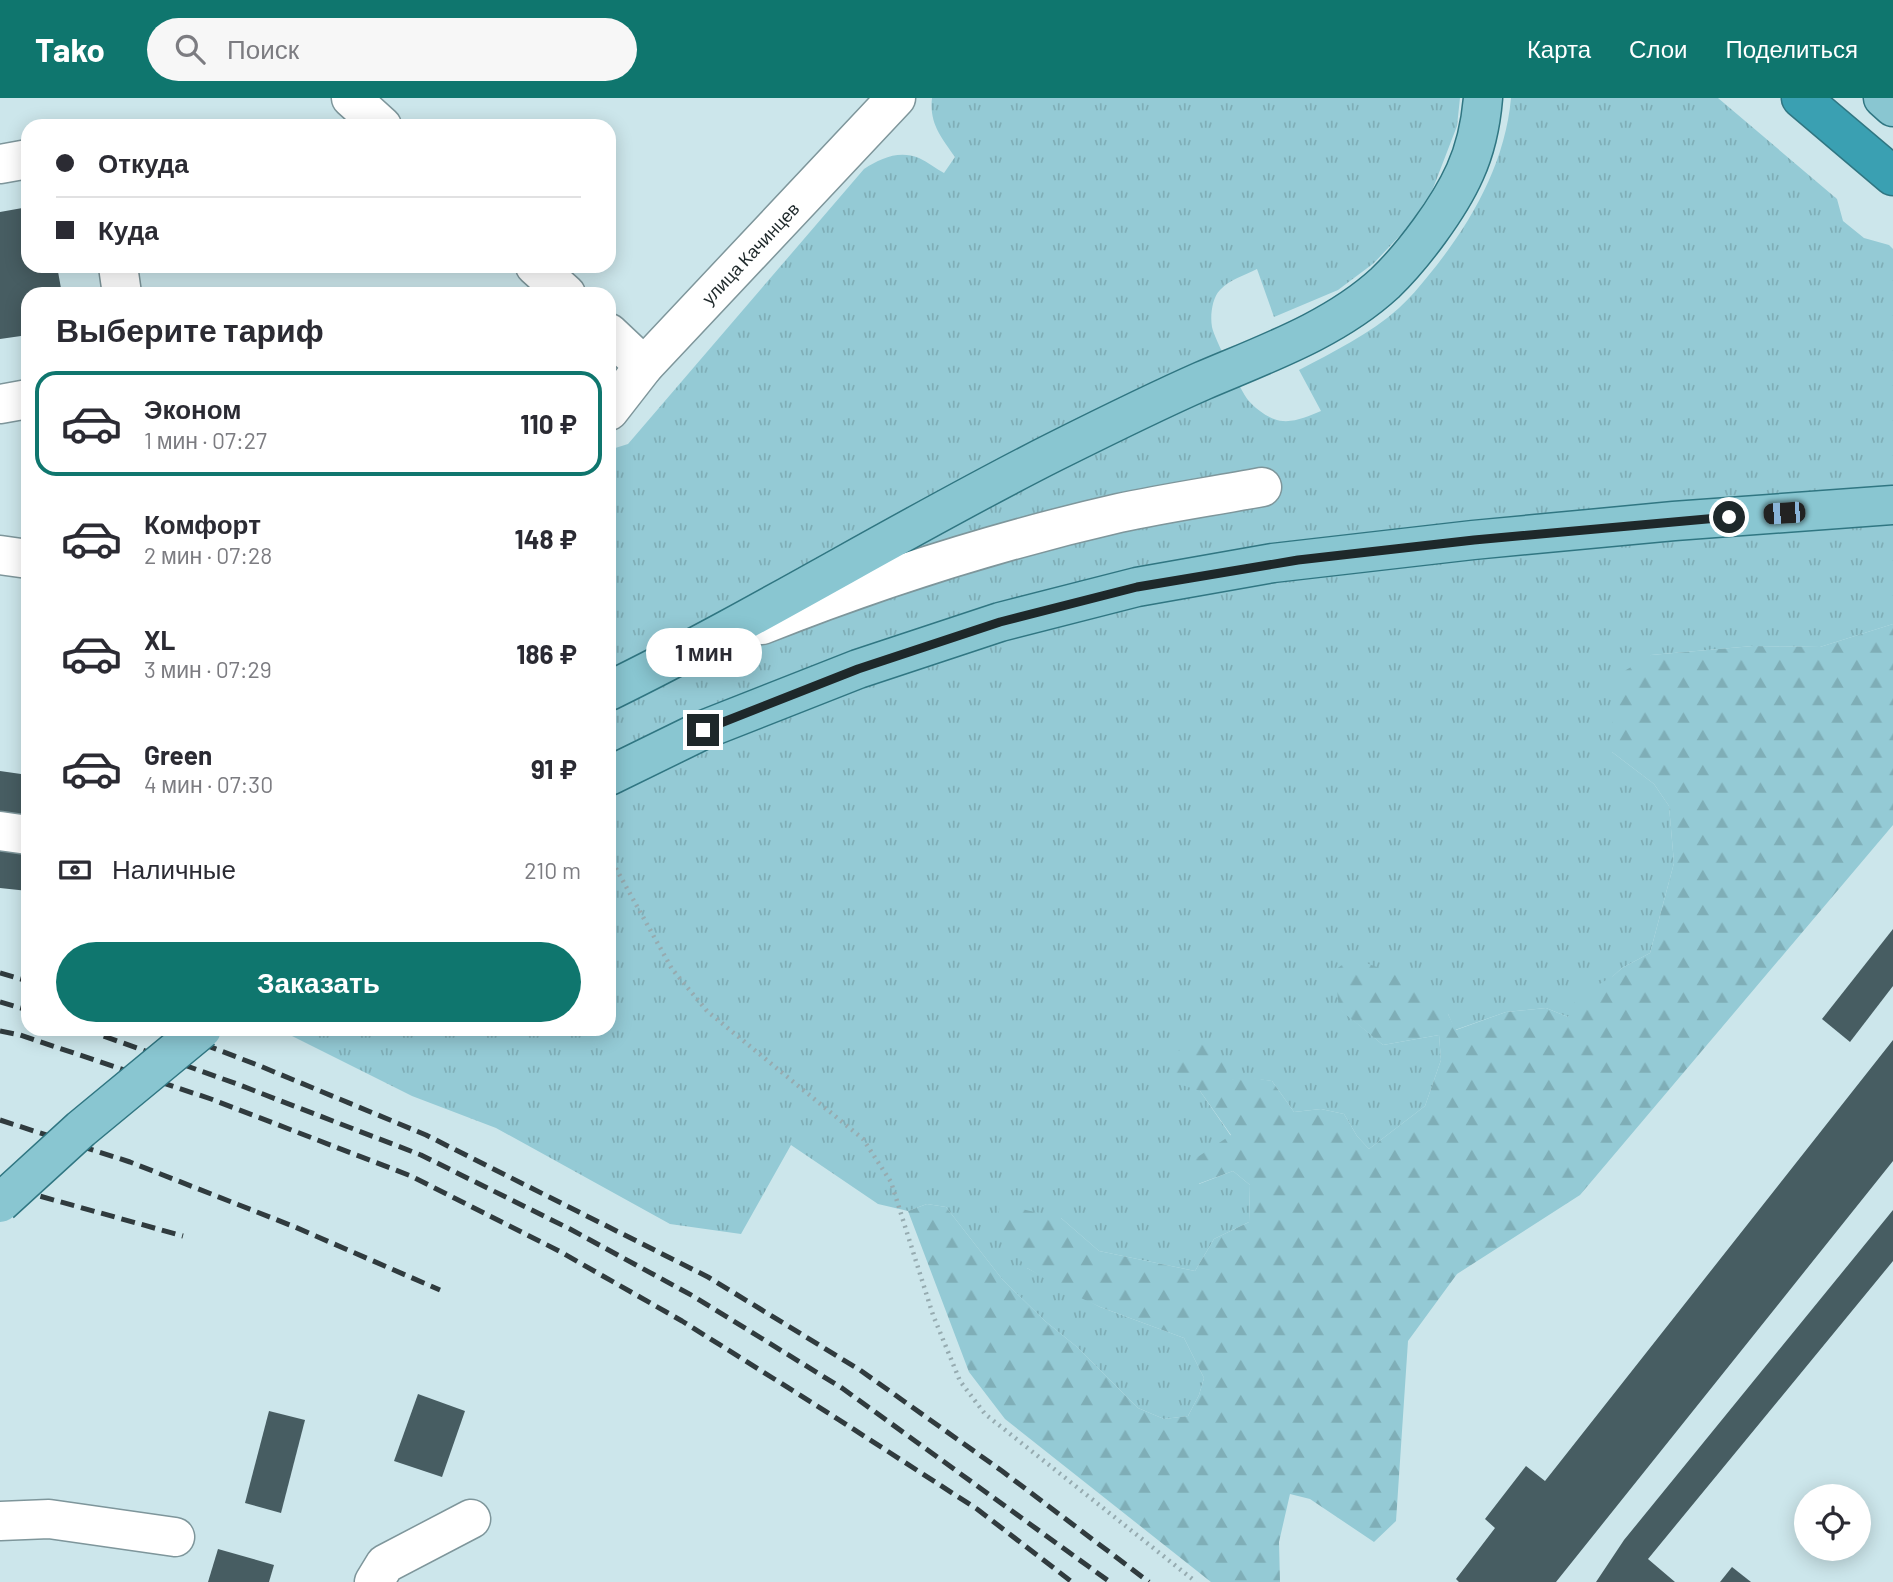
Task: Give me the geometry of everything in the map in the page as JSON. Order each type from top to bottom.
[{"type":"highway","points":[[1801,98],[1893,176]]},
{"type":"main road","points":[[616,688],[673,660],[1054,452],[1275,350],[1320,328],[1358,304],[1384,283],[1410,256],[1449,201],[1465,172],[1482,114],[1483,98]]},
{"type":"main road","points":[[1883,98],[1893,107]]},
{"type":"main road","points":[[616,773],[703,730],[858,669],[1000,622],[1137,587],[1273,563],[1474,540],[1893,505]]},
{"type":"main road","points":[[81,1129],[169,1036]]},
{"type":"main road","points":[[0,1203],[81,1129],[194,1036]]},
{"type":"street","points":[[351,98],[374,119]]},
{"type":"street","name":"улица Качинцев","points":[[616,402],[875,105]]},
{"type":"street","points":[[0,164],[21,160]]},
{"type":"street","points":[[543,273],[558,287]]},
{"type":"street","points":[[616,339],[645,366]]},
{"type":"street","points":[[0,404],[21,400]]},
{"type":"street","points":[[673,660],[817,603],[978,549],[1121,513],[1262,487]]},
{"type":"street","points":[[0,555],[21,558]]},
{"type":"street","points":[[0,831],[21,834]]},
{"type":"street","points":[[0,1521],[49,1519],[175,1537]]},
{"type":"street","points":[[374,1582],[385,1564],[471,1519]]},
{"type":"path","points":[[616,869],[672,969],[707,1011],[863,1139],[891,1182],[933,1315],[960,1381],[985,1414],[1196,1582]]},
{"type":"green space","points":[[932,98],[1460,98],[1457,126],[1432,191],[1408,227],[1374,263],[1338,290],[1274,317],[1257,269],[1228,283],[1217,293],[1211,318],[1217,342],[1248,400],[1263,413],[1280,421],[1298,420],[1321,411],[1299,370],[1351,342],[1399,308],[1458,236],[1493,170],[1507,123],[1511,98],[1718,98],[1837,199],[1843,221],[1864,238],[1889,245],[1893,249],[1893,624],[1820,647],[1753,646],[1651,655],[1612,752],[1654,784],[1669,806],[1674,863],[1650,953],[1622,968],[1568,1017],[1546,1008],[1506,1012],[1455,1030],[1448,1014],[1340,1009],[1383,1045],[1439,1035],[1441,1060],[1425,1106],[1369,1149],[1357,1136],[1344,1114],[1321,1109],[1294,1112],[1272,1081],[1228,1081],[1200,1091],[1231,1136],[1194,1160],[1199,1184],[1233,1171],[1250,1185],[1249,1222],[1214,1239],[1195,1271],[1099,1251],[1061,1218],[1027,1268],[1100,1307],[1184,1338],[1204,1378],[1188,1416],[1164,1419],[1138,1408],[1077,1347],[1045,1321],[1002,1279],[946,1207],[927,1204],[908,1211],[878,1204],[791,1145],[741,1234],[670,1224],[496,1128],[412,1096],[292,1036],[616,1036],[616,448],[628,444],[864,169],[884,159],[904,155],[919,158],[944,173],[955,157],[934,122]]},
{"type":"green space","points":[[1893,624],[1893,825],[1580,1195],[1457,1274],[1408,1341],[1396,1521],[1374,1542],[1310,1499],[1290,1494],[1279,1542],[1280,1582],[1211,1582],[1005,1419],[969,1372],[908,1211],[927,1204],[946,1207],[1002,1279],[1045,1321],[1077,1347],[1138,1408],[1164,1419],[1188,1416],[1204,1378],[1184,1338],[1100,1307],[1027,1268],[996,1231],[1000,1204],[1061,1218],[1099,1251],[1195,1271],[1214,1239],[1249,1222],[1250,1185],[1233,1171],[1198,1184],[1193,1160],[1231,1135],[1200,1091],[1173,1082],[1170,1064],[1183,1045],[1210,1042],[1226,1061],[1227,1080],[1248,1077],[1272,1081],[1294,1112],[1321,1109],[1344,1114],[1357,1136],[1369,1149],[1425,1106],[1441,1060],[1439,1035],[1383,1045],[1339,1009],[1335,970],[1346,962],[1369,964],[1415,982],[1448,1014],[1456,1030],[1506,1012],[1546,1008],[1568,1017],[1576,998],[1650,953],[1674,863],[1669,806],[1654,784],[1612,752],[1613,684],[1626,670],[1651,655],[1753,646],[1820,647]]},
{"type":"building","points":[[21,208],[21,273],[58,273],[61,287],[21,287],[21,336],[0,339],[0,212]]},
{"type":"building","points":[[0,771],[21,774],[21,819],[0,816]]},
{"type":"building","points":[[0,846],[21,848],[21,890],[0,888]]},
{"type":"building","points":[[1893,929],[1893,986],[1850,1042],[1822,1019]]},
{"type":"building","points":[[1893,1040],[1893,1161],[1556,1582],[1459,1582],[1456,1579],[1495,1528],[1485,1519],[1526,1466],[1545,1481]]},
{"type":"building","points":[[1893,1210],[1893,1261],[1648,1559],[1675,1582],[1596,1582],[1624,1540]]},
{"type":"building","points":[[418,1394],[465,1411],[442,1477],[394,1461]]},
{"type":"building","points":[[269,1411],[305,1420],[281,1513],[245,1503]]},
{"type":"building","points":[[218,1549],[274,1565],[269,1582],[208,1582]]},
{"type":"building","points":[[1732,1567],[1751,1582],[1720,1582]]},
{"type":"railway","points":[[0,973],[21,979]]},
{"type":"railway","points":[[0,1002],[21,1008]]},
{"type":"railway","points":[[0,1031],[21,1035]]},
{"type":"railway","points":[[23,1036],[211,1099],[411,1176],[559,1251],[682,1321],[830,1414],[977,1509],[1072,1582]]},
{"type":"railway","points":[[103,1036],[421,1155],[570,1229],[693,1296],[842,1388],[1110,1582]]},
{"type":"railway","points":[[182,1036],[426,1135],[708,1277],[860,1370],[1002,1471],[1149,1582]]},
{"type":"railway","points":[[0,1120],[130,1162],[295,1227],[440,1290]]},
{"type":"railway","points":[[0,1185],[183,1236]]},
{"type":"route","points":[[703,730],[858,669],[1000,622],[1137,587],[1298,560],[1474,540],[1729,517]]}]
